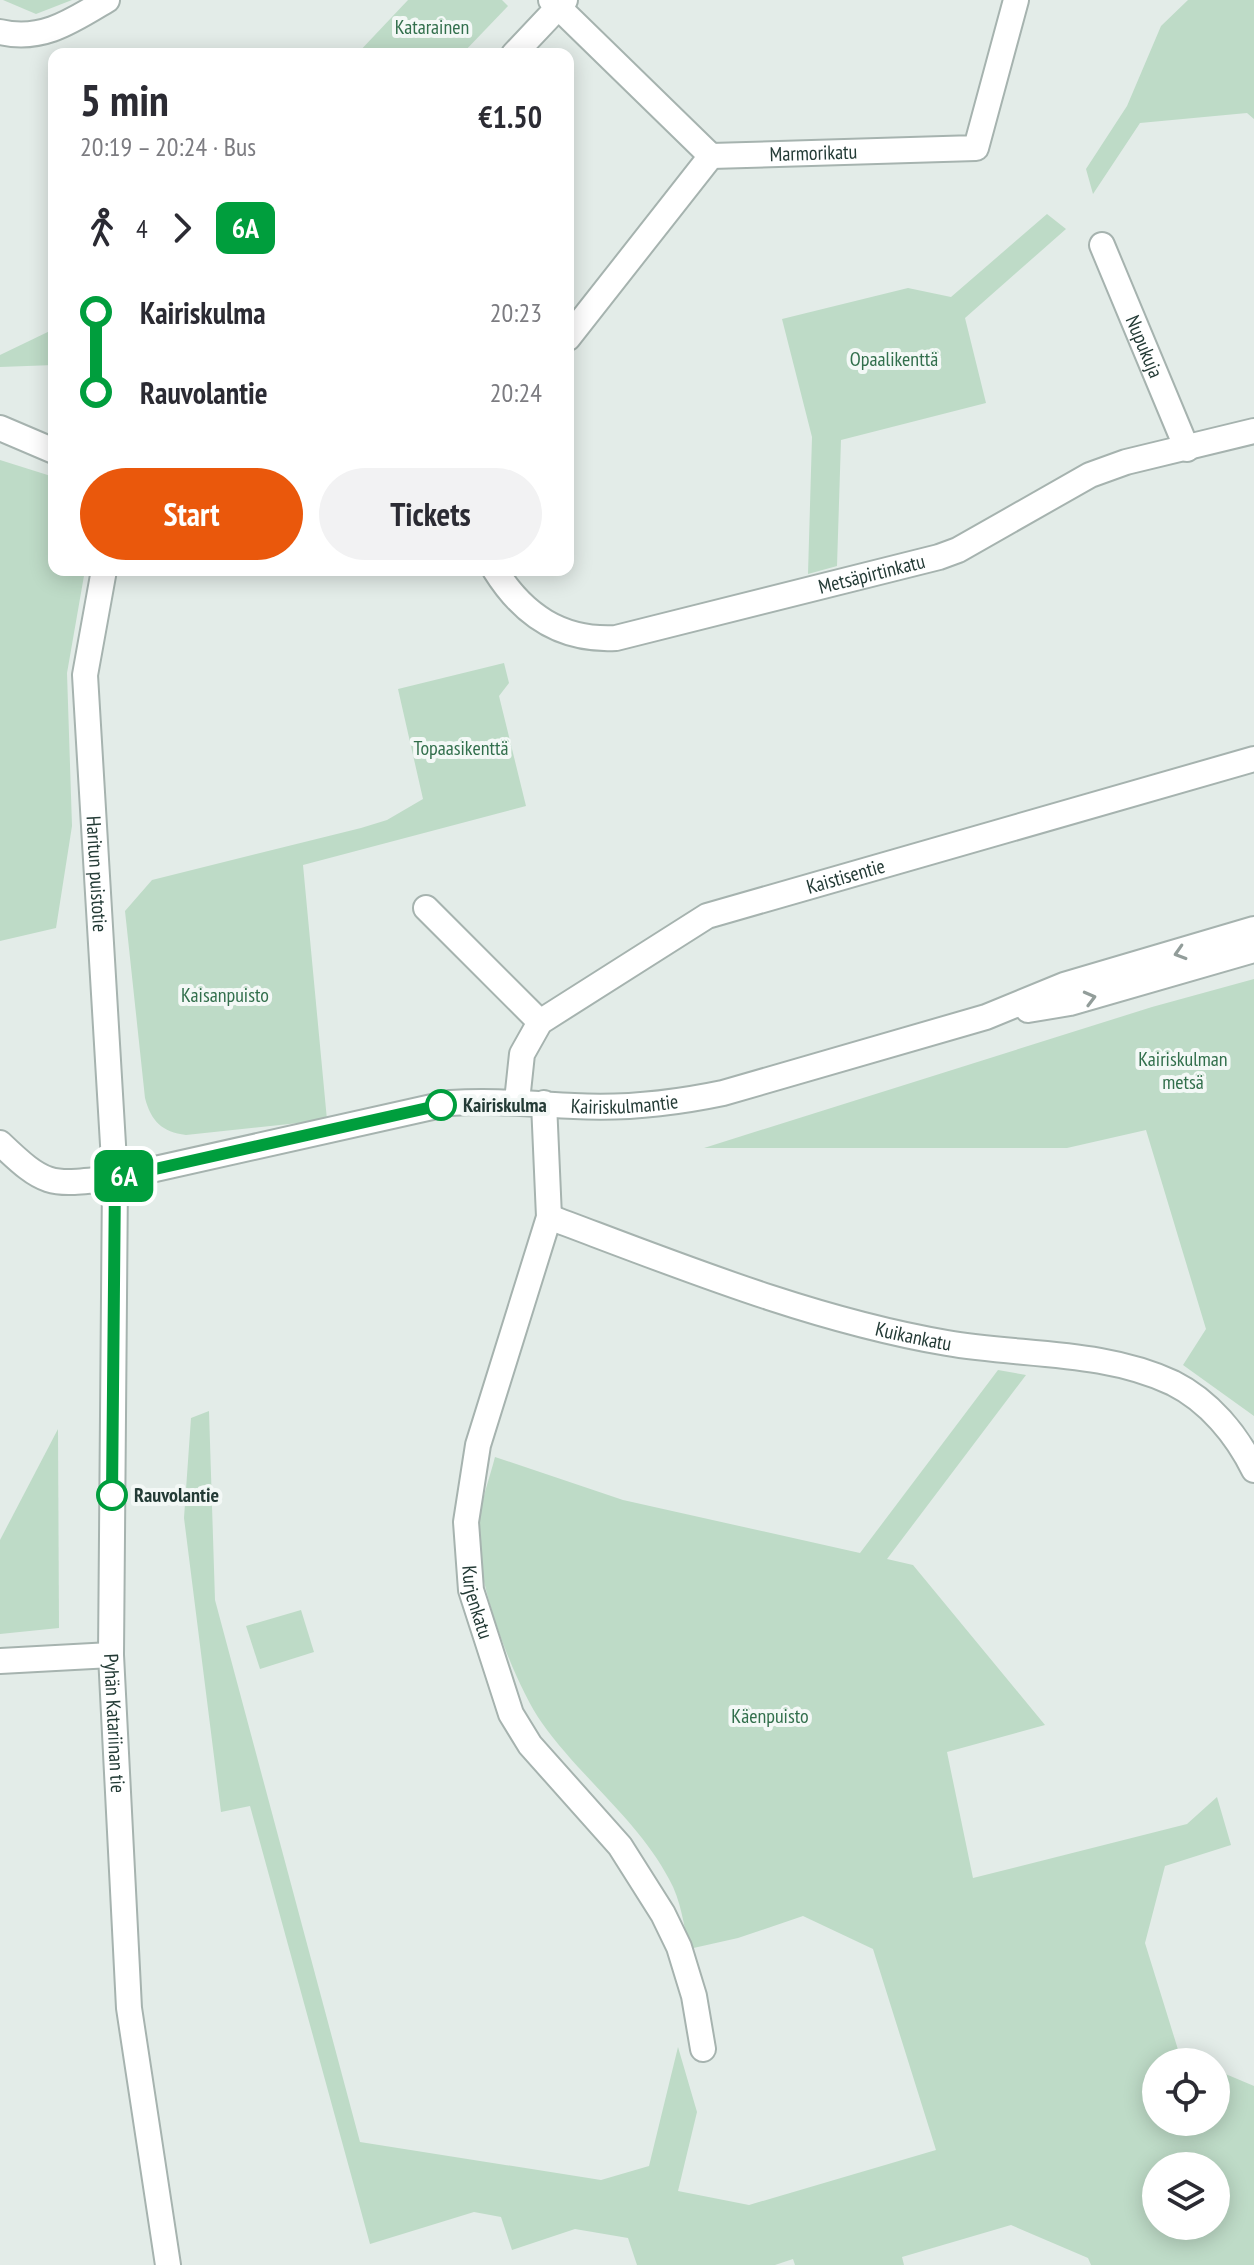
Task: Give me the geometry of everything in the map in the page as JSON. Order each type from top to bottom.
[{"type":"street","points":[[0,32],[28,36],[58,29],[107,0]]},
{"type":"street","name":"Marmorikatu","points":[[711,156],[976,148],[1016,0]]},
{"type":"street","points":[[519,48],[558,2],[711,156],[574,330]]},
{"type":"street","name":"Nupukuja","points":[[1102,245],[1187,449]]},
{"type":"street","points":[[0,428],[48,448]]},
{"type":"street","name":"Metsäpirtinkatu","points":[[499,576],[514,598],[545,624],[580,637],[616,638],[939,557],[967,545],[1090,475],[1126,462],[1254,431]]},
{"type":"street","name":"Haritun puistotie","points":[[103,576],[85,675],[115,1178]]},
{"type":"street","name":"Kaistisentie","points":[[517,1101],[522,1054],[540,1022],[679,932],[721,910],[1254,759]]},
{"type":"street","points":[[426,908],[540,1022]]},
{"type":"street","name":"Kairiskulmantie","points":[[0,1143],[19,1165],[37,1176],[56,1182],[115,1178],[450,1103],[517,1101],[626,1106],[723,1093],[986,1017],[1064,985],[1254,929]]},
{"type":"street","name":"Kairiskulmantie","points":[[986,1017],[1070,1003],[1254,950]]},
{"type":"street","name":"Kurjenkatu","points":[[544,1103],[549,1217],[478,1445],[466,1522],[471,1590],[511,1714],[530,1745],[620,1846],[663,1914],[679,1947],[690,1984],[703,2049]]},
{"type":"street","name":"Pyhän Katariinan tie","points":[[115,1178],[111,1655],[129,2008],[168,2265]]},
{"type":"street","name":"Kuikankatu","points":[[549,1217],[799,1306],[946,1343],[1111,1363],[1147,1373],[1175,1384],[1236,1434],[1254,1470]]},
{"type":"street","points":[[0,1661],[111,1655]]},
{"type":"green space","points":[[3,0],[72,0],[36,14]]},
{"type":"green space","name":"Katarainen","points":[[408,0],[502,0],[508,6],[468,48],[363,48]]},
{"type":"green space","points":[[1188,0],[1254,0],[1254,119],[1247,113],[1140,123],[1093,194],[1086,169],[1127,106],[1161,26]]},
{"type":"green space","name":"Opaalikenttä","points":[[1047,214],[1066,229],[965,318],[986,403],[841,440],[837,566],[808,574],[812,437],[782,319],[908,288],[951,297]]},
{"type":"green space","points":[[48,332],[48,365],[0,367],[0,355]]},
{"type":"green space","points":[[0,460],[48,475],[48,576],[84,576],[67,673],[72,826],[56,928],[0,941]]},
{"type":"green space","name":"Kaisanpuisto","points":[[504,663],[509,683],[499,696],[526,806],[303,865],[327,1120],[186,1135],[164,1128],[154,1119],[145,1098],[125,911],[152,880],[361,828],[387,820],[423,799],[398,689]]},
{"type":"green space","name":"Kairiskulman metsä","points":[[1254,979],[1254,1416],[1183,1365],[1206,1329],[1146,1130],[1067,1148],[704,1148],[1152,1007]]},
{"type":"green space","name":"Käenpuisto","points":[[998,1370],[1026,1375],[887,1559],[913,1565],[1045,1725],[947,1752],[973,1878],[1187,1824],[1217,1797],[1231,1845],[1165,1866],[1145,1943],[1178,2048],[1142,2048],[1142,2136],[1230,2136],[1230,2076],[1254,2086],[1254,2265],[1091,2265],[1088,2258],[1011,2225],[902,2257],[904,2265],[795,2265],[793,2259],[775,2265],[637,2265],[628,2238],[575,2229],[512,2250],[501,2217],[474,2212],[370,2244],[250,1806],[221,1812],[184,1518],[191,1418],[209,1411],[215,1600],[360,2142],[601,2180],[649,2166],[678,2047],[697,2112],[678,2191],[749,2205],[936,2150],[873,1949],[803,1916],[738,1938],[689,1949],[676,1896],[656,1858],[625,1818],[557,1743],[520,1684],[491,1608],[480,1560],[479,1519],[495,1457],[623,1500],[860,1553]]},
{"type":"green space","points":[[58,1429],[59,1628],[0,1634],[0,1540]]},
{"type":"green space","points":[[301,1610],[314,1652],[260,1669],[246,1626]]},
{"type":"bus line","name":"6A","points":[[112,1495],[115,1178],[441,1105]]},
{"type":"place","name":"Kairiskulma","points":[[441,1105]]},
{"type":"place","name":"Rauvolantie","points":[[112,1495]]},
{"type":"park label","name":"Topaasikenttä","points":[[461,748]]}]
